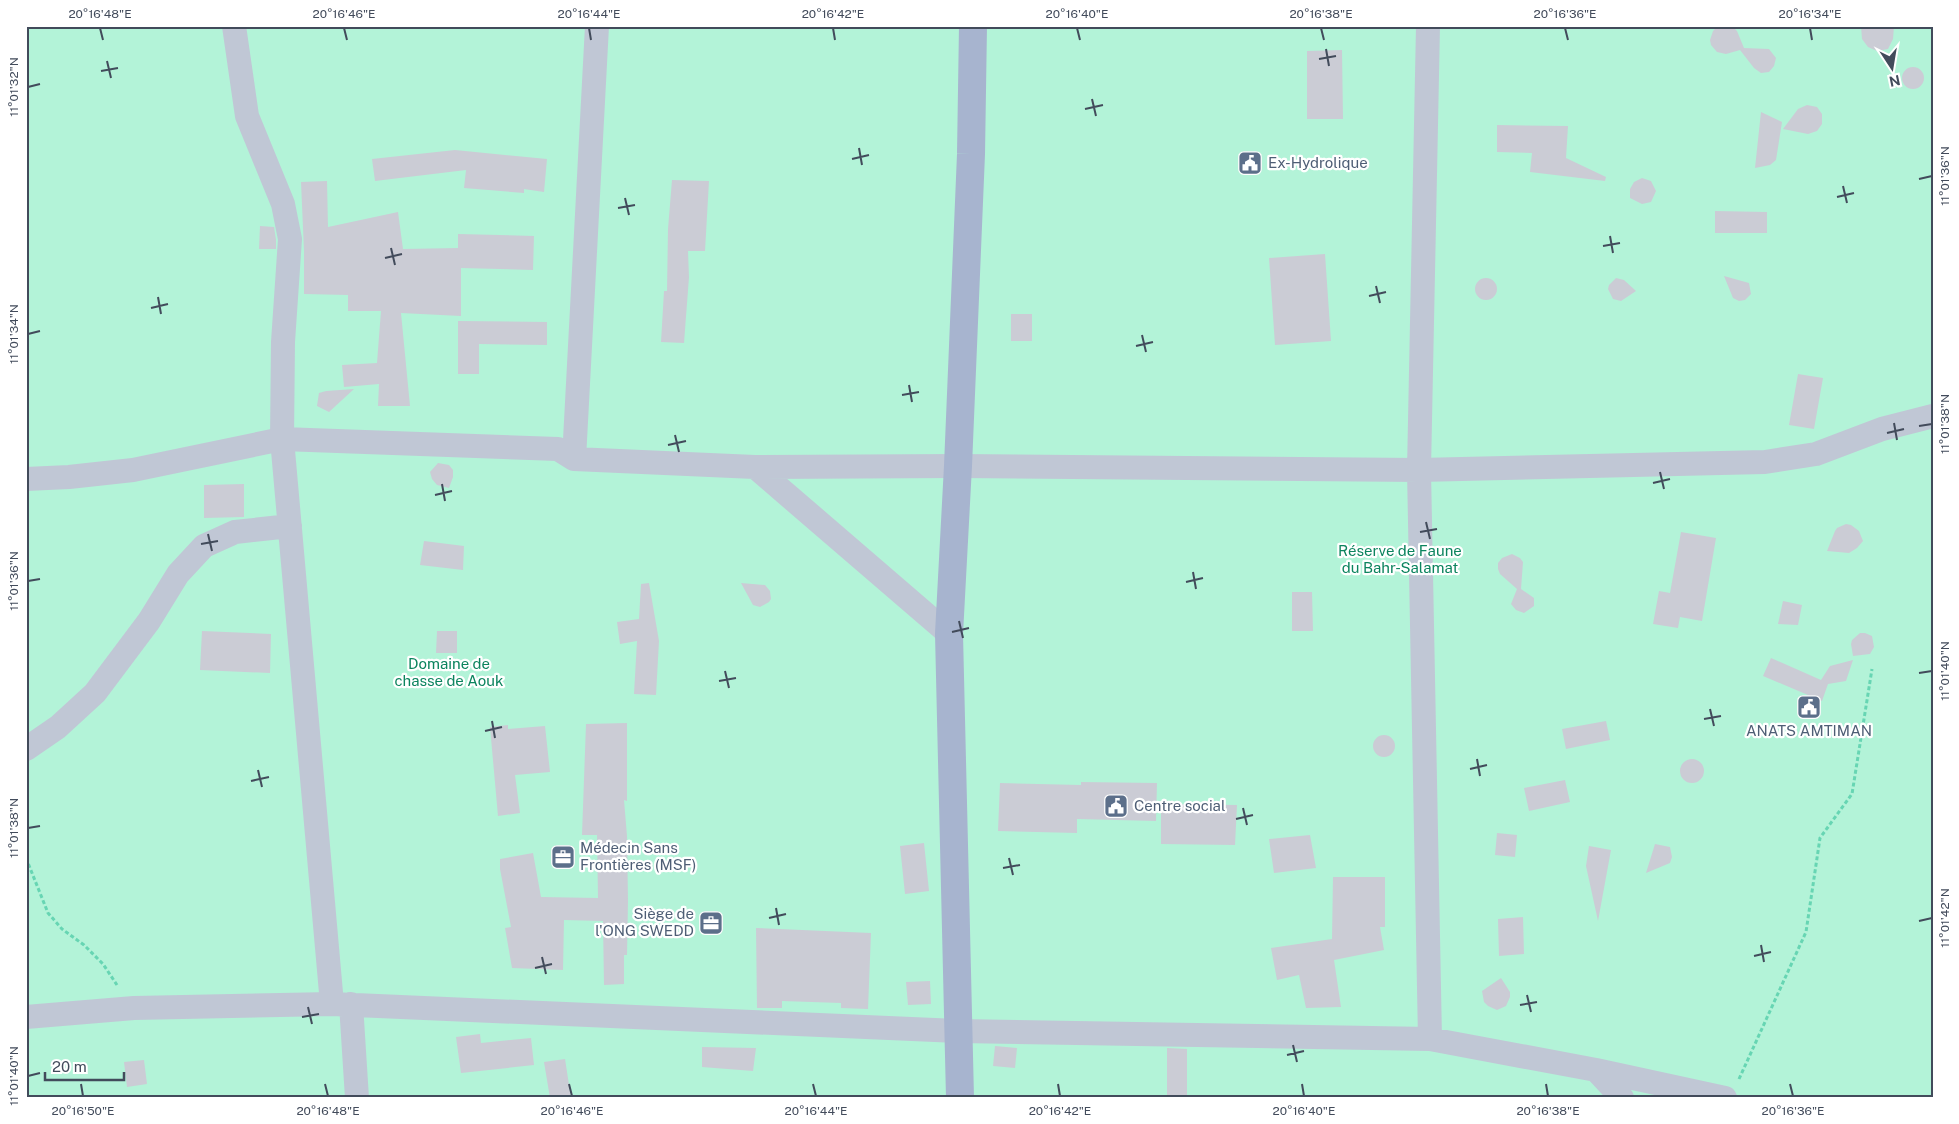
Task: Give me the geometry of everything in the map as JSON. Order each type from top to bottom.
[{"type":"main road","points":[[960,1098],[949,634],[971,154],[973,26]]},
{"type":"street","points":[[234,26],[247,116],[283,204],[290,239],[283,342],[282,439],[341,1004],[357,1098]]},
{"type":"street","points":[[574,459],[597,26]]},
{"type":"street","points":[[1428,26],[1419,470],[1430,1039]]},
{"type":"street","points":[[26,479],[69,477],[133,470],[282,439],[558,449],[574,459],[755,467],[958,466],[1419,470],[1765,462],[1816,454],[1882,429],[1933,416]]},
{"type":"street","points":[[755,467],[949,634]]},
{"type":"street","points":[[26,749],[58,728],[95,693],[149,621],[178,574],[204,546],[235,532],[290,526]]},
{"type":"street","points":[[26,1017],[134,1008],[341,1004],[958,1031],[1430,1039],[1596,1070],[1732,1089]]},
{"type":"street","points":[[1596,1070],[1622,1098]]},
{"type":"path","points":[[1732,1089],[1806,932],[1820,838],[1852,794],[1872,669]]},
{"type":"path","points":[[26,858],[48,913],[102,964],[134,1008]]},
{"type":"green space","points":[[26,26],[1933,26],[1933,1098],[26,1098]]},
{"type":"building","points":[[1718,26],[1732,26],[1737,31],[1744,48],[1769,49],[1776,58],[1774,66],[1769,72],[1761,73],[1754,68],[1740,50],[1726,54],[1717,52],[1711,45],[1710,40],[1713,31]]},
{"type":"building","points":[[1861,26],[1894,26],[1893,39],[1888,49],[1877,51],[1868,47],[1862,39]]},
{"type":"building","points":[[1342,50],[1343,119],[1307,119],[1307,51]]},
{"type":"building","points":[[1913,67],[1921,70],[1924,78],[1921,86],[1913,89],[1905,86],[1902,78],[1905,70]]},
{"type":"building","points":[[1807,105],[1817,107],[1822,114],[1822,124],[1817,131],[1808,134],[1783,129],[1798,109]]},
{"type":"building","points":[[1761,112],[1782,122],[1776,160],[1770,165],[1755,168]]},
{"type":"building","points":[[1497,125],[1568,126],[1566,158],[1606,177],[1605,181],[1530,172],[1532,153],[1497,152]]},
{"type":"building","points":[[455,150],[547,159],[544,192],[524,189],[524,193],[464,188],[466,170],[375,181],[372,159]]},
{"type":"building","points":[[1642,178],[1651,181],[1656,191],[1651,202],[1642,204],[1630,198],[1630,189],[1634,182]]},
{"type":"building","points":[[672,180],[709,181],[705,251],[688,251],[689,277],[684,343],[661,342],[664,291],[667,291],[668,229]]},
{"type":"building","points":[[327,181],[328,227],[398,212],[403,249],[458,248],[458,234],[534,236],[533,270],[461,268],[461,316],[401,313],[410,406],[378,406],[379,384],[344,387],[342,365],[377,363],[381,311],[348,311],[348,295],[304,294],[301,182]]},
{"type":"building","points":[[1715,211],[1767,212],[1767,233],[1715,233]]},
{"type":"building","points":[[260,226],[274,227],[276,249],[259,249]]},
{"type":"building","points":[[1325,254],[1331,341],[1275,345],[1269,258]]},
{"type":"building","points":[[1724,276],[1749,283],[1751,294],[1745,300],[1739,301],[1733,298]]},
{"type":"building","points":[[1482,278],[1490,278],[1497,285],[1497,293],[1490,300],[1482,300],[1475,293],[1475,285]]},
{"type":"building","points":[[1616,278],[1624,280],[1636,291],[1621,301],[1613,299],[1608,289],[1609,285]]},
{"type":"building","points":[[1011,314],[1032,314],[1032,341],[1011,341]]},
{"type":"building","points":[[458,321],[547,322],[547,345],[479,344],[479,374],[458,374]]},
{"type":"building","points":[[1798,374],[1823,378],[1814,429],[1789,425]]},
{"type":"building","points":[[354,389],[329,412],[317,406],[319,393]]},
{"type":"building","points":[[438,463],[449,465],[453,470],[453,477],[449,488],[437,485],[432,479],[430,472]]},
{"type":"building","points":[[244,484],[244,517],[204,518],[204,485]]},
{"type":"building","points":[[1846,524],[1859,531],[1863,541],[1849,553],[1827,551],[1837,528]]},
{"type":"building","points":[[1681,532],[1716,538],[1702,621],[1680,617],[1678,628],[1653,624],[1659,591],[1670,593]]},
{"type":"building","points":[[424,541],[464,546],[463,570],[420,565]]},
{"type":"building","points":[[1512,554],[1523,562],[1521,589],[1534,598],[1534,606],[1524,613],[1516,610],[1511,604],[1517,589],[1500,574],[1498,569],[1498,563],[1502,558]]},
{"type":"building","points":[[649,583],[659,641],[656,695],[634,694],[637,641],[620,644],[617,622],[639,619],[641,584]]},
{"type":"building","points":[[741,583],[765,585],[770,591],[771,599],[760,607],[753,605]]},
{"type":"building","points":[[1292,592],[1312,592],[1313,631],[1292,631]]},
{"type":"building","points":[[1783,601],[1802,605],[1798,625],[1778,624]]},
{"type":"building","points":[[202,631],[271,634],[270,673],[200,670]]},
{"type":"building","points":[[437,631],[457,631],[457,653],[436,653]]},
{"type":"building","points":[[1860,633],[1872,636],[1874,647],[1870,654],[1853,656],[1852,640]]},
{"type":"building","points":[[1771,658],[1821,680],[1830,666],[1853,660],[1846,681],[1828,684],[1822,701],[1763,676]]},
{"type":"building","points":[[1606,721],[1610,740],[1566,749],[1562,729]]},
{"type":"building","points":[[627,723],[627,801],[624,800],[627,836],[628,901],[627,955],[624,955],[624,984],[604,985],[603,921],[564,920],[563,970],[512,968],[505,928],[511,927],[500,869],[500,859],[533,853],[541,897],[598,898],[597,835],[582,835],[586,724]]},
{"type":"building","points":[[508,725],[508,729],[545,726],[550,772],[515,775],[520,813],[498,816],[490,727]]},
{"type":"building","points":[[1384,735],[1392,738],[1395,746],[1392,754],[1384,757],[1376,754],[1373,746],[1376,738]]},
{"type":"building","points":[[1692,759],[1701,762],[1704,771],[1701,780],[1692,783],[1683,780],[1680,771],[1683,762]]},
{"type":"building","points":[[1565,780],[1570,802],[1529,811],[1524,788]]},
{"type":"building","points":[[1081,782],[1157,783],[1156,821],[1077,819],[1077,833],[998,831],[1000,783],[1081,785]]},
{"type":"building","points":[[1161,804],[1237,805],[1235,845],[1161,844]]},
{"type":"building","points":[[1497,833],[1517,835],[1515,857],[1495,855]]},
{"type":"building","points":[[1310,835],[1316,868],[1274,873],[1269,839]]},
{"type":"building","points":[[924,843],[929,891],[905,894],[900,846]]},
{"type":"building","points":[[1655,844],[1670,847],[1672,857],[1670,863],[1646,873]]},
{"type":"building","points":[[1589,846],[1611,850],[1598,921],[1586,866]]},
{"type":"building","points":[[1333,877],[1385,877],[1385,927],[1380,927],[1384,950],[1334,960],[1341,1007],[1306,1008],[1299,975],[1277,980],[1271,948],[1332,939]]},
{"type":"building","points":[[1523,917],[1524,954],[1499,956],[1498,919]]},
{"type":"building","points":[[756,928],[871,933],[868,1009],[841,1008],[841,1003],[782,1001],[782,1008],[757,1008]]},
{"type":"building","points":[[1501,978],[1510,992],[1510,997],[1506,1006],[1497,1010],[1484,1002],[1482,991]]},
{"type":"building","points":[[930,981],[931,1004],[908,1005],[906,982]]},
{"type":"building","points":[[480,1034],[481,1043],[531,1038],[534,1065],[461,1073],[456,1037]]},
{"type":"building","points":[[995,1046],[1017,1048],[1015,1068],[993,1066]]},
{"type":"building","points":[[702,1047],[756,1048],[753,1071],[702,1067]]},
{"type":"building","points":[[1167,1048],[1187,1049],[1187,1098],[1167,1098]]},
{"type":"building","points":[[565,1059],[571,1098],[550,1098],[544,1062]]},
{"type":"building","points":[[144,1060],[147,1084],[127,1087],[124,1062]]},
{"type":"place","name":"Ex-Hydrolique","points":[[1250,163]]},
{"type":"place","name":"ANATS AMTIMAN","points":[[1809,707]]},
{"type":"place","name":"Centre social","points":[[1116,806]]},
{"type":"place","name":"Médecin Sans Frontières (MSF)","points":[[563,857]]},
{"type":"place","name":"Siège de l'ONG SWEDD","points":[[711,923]]},
{"type":"park label","name":"Réserve de Faune du Bahr-Salamat","points":[[1400,560]]},
{"type":"park label","name":"Domaine de chasse de Aouk","points":[[449,672]]}]
